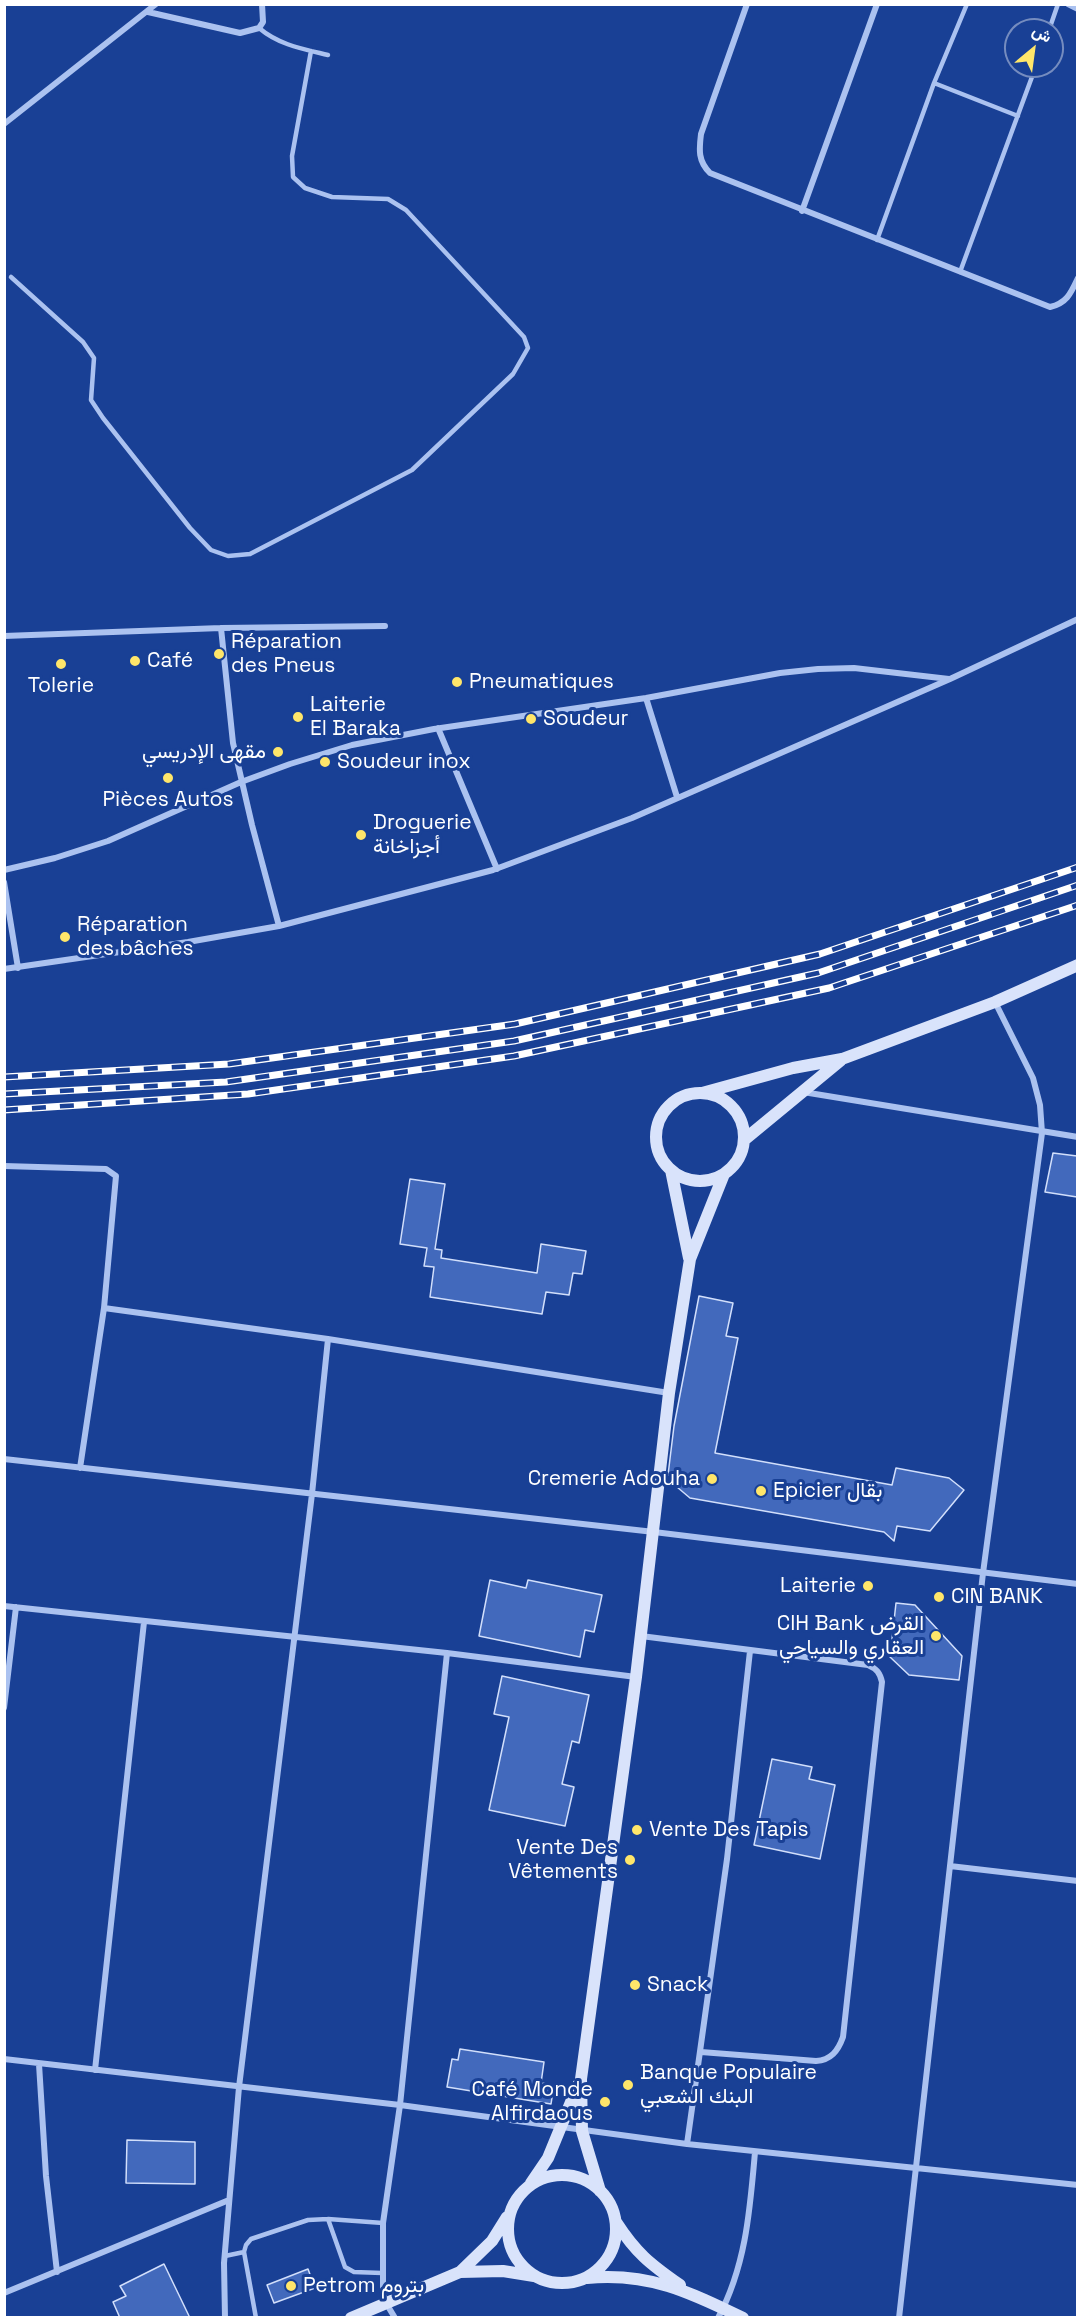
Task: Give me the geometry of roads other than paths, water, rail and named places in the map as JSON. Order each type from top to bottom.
[{"type":"street","points":[[4,124],[156,4]]},
{"type":"street","points":[[148,12],[240,33],[259,28],[263,22],[262,4]]},
{"type":"street","points":[[747,4],[701,134],[699,152],[702,165],[710,173],[1050,307],[1061,304],[1070,295],[1077,278]]},
{"type":"street","points":[[802,211],[877,4]]},
{"type":"street","points":[[1068,4],[1077,9]]},
{"type":"street","points":[[4,969],[279,926],[497,869],[632,818],[950,679],[1077,619]]},
{"type":"street","points":[[4,636],[221,628],[384,626]]},
{"type":"street","points":[[221,628],[228,712],[241,783],[279,926]]},
{"type":"street","points":[[4,870],[55,858],[108,841],[241,783],[290,764],[352,745],[438,728],[646,698],[780,673],[818,669],[864,669],[950,679]]},
{"type":"street","points":[[646,698],[677,797]]},
{"type":"street","points":[[438,728],[497,869]]},
{"type":"street","points":[[4,882],[18,968]]},
{"type":"street","points":[[702,1093],[720,1098],[736,1111],[742,1124],[744,1140],[733,1167],[724,1174],[696,1181],[679,1176],[671,1170],[664,1163],[657,1149],[656,1135],[659,1120],[674,1101],[687,1095],[793,1068],[842,1059],[995,1002],[1077,965]]},
{"type":"street","points":[[900,2318],[983,1573],[1042,1133],[1040,1105],[1033,1078],[995,1002]]},
{"type":"street","points":[[744,1140],[842,1059]]},
{"type":"street","points":[[802,1092],[1077,1137]]},
{"type":"street","points":[[4,1166],[106,1169],[116,1176],[104,1308],[80,1468]]},
{"type":"street","points":[[671,1170],[690,1259]]},
{"type":"street","points":[[600,2191],[582,2131],[581,2079],[636,1677],[669,1393],[690,1259],[724,1174]]},
{"type":"street","points":[[104,1308],[328,1339],[669,1393]]},
{"type":"street","points":[[225,2318],[225,2256],[239,2087],[312,1494],[328,1339]]},
{"type":"street","points":[[4,1459],[654,1532],[1077,1584]]},
{"type":"street","points":[[4,1606],[447,1653],[636,1677]]},
{"type":"street","points":[[4,1708],[16,1607]]},
{"type":"street","points":[[95,2070],[144,1622]]},
{"type":"street","points":[[641,1636],[868,1665],[876,1668],[881,1675],[882,1692],[843,2037],[834,2054],[824,2061],[701,2052]]},
{"type":"street","points":[[687,2144],[728,1859],[750,1651]]},
{"type":"street","points":[[395,2318],[386,2303],[382,2273],[383,2223],[400,2105],[447,1653]]},
{"type":"street","points":[[950,1866],[1077,1881]]},
{"type":"street","points":[[4,2059],[400,2105],[582,2131],[755,2152],[1077,2185]]},
{"type":"street","points":[[39,2064],[46,2176],[57,2272]]},
{"type":"street","points":[[351,2318],[460,2272],[492,2241],[519,2195],[529,2186],[548,2158],[581,2079]]},
{"type":"street","points":[[721,2313],[737,2273],[746,2238],[755,2152]]},
{"type":"street","points":[[529,2186],[544,2178],[561,2175],[586,2181],[600,2191],[609,2202],[615,2220],[633,2247],[653,2266],[721,2313],[743,2318]]},
{"type":"street","points":[[4,2293],[229,2200]]},
{"type":"street","points":[[512,2208],[508,2225],[511,2249],[521,2264],[540,2278]]},
{"type":"street","points":[[581,2279],[595,2272],[609,2256],[615,2241],[615,2220]]},
{"type":"street","points":[[460,2272],[503,2271],[563,2283],[605,2277],[644,2279],[690,2293]]},
{"type":"lane","points":[[877,240],[933,83],[967,4]]},
{"type":"lane","points":[[259,28],[271,38],[328,55]]},
{"type":"lane","points":[[11,277],[83,342],[94,358],[91,400],[102,418],[190,528],[211,550],[228,556],[250,554],[412,470],[513,374],[528,348],[524,338],[406,210],[388,199],[332,197],[305,188],[293,177],[292,156],[311,51]]},
{"type":"lane","points":[[960,272],[1032,78]]},
{"type":"lane","points":[[933,83],[1018,116]]},
{"type":"lane","points":[[328,2219],[345,2266],[354,2272],[382,2273]]},
{"type":"lane","points":[[256,2318],[244,2252],[251,2239],[308,2220],[383,2223]]},
{"type":"lane","points":[[225,2256],[244,2252]]},
{"type":"railway","points":[[4,1077],[229,1064],[515,1024],[820,954],[1078,867]]},
{"type":"railway","points":[[4,1094],[226,1082],[514,1041],[818,973],[1078,885]]},
{"type":"railway","points":[[4,1110],[248,1094],[514,1056],[829,988],[1078,905]]},
{"type":"place","name":"Réparation des Pneus","points":[[219,654]]},
{"type":"place","name":"Café","points":[[135,661]]},
{"type":"place","name":"Tolerie","points":[[61,664]]},
{"type":"place","name":"Pneumatiques","points":[[457,682]]},
{"type":"place","name":"Laiterie El Baraka","points":[[298,717]]},
{"type":"place","name":"Soudeur","points":[[531,719]]},
{"type":"place","name":"مقهى الإدريسي","points":[[278,752]]},
{"type":"place","name":"Soudeur inox","points":[[325,762]]},
{"type":"place","name":"Pièces Autos","points":[[168,778]]},
{"type":"place","name":"Droguerie أجزاخانة","points":[[361,835]]},
{"type":"place","name":"Réparation des bâches","points":[[65,937]]},
{"type":"place","name":"Cremerie Adouha","points":[[712,1479]]},
{"type":"place","name":"Epicier بقال","points":[[761,1491]]},
{"type":"place","name":"Laiterie","points":[[868,1586]]},
{"type":"place","name":"CIN BANK","points":[[939,1597]]},
{"type":"place","name":"CIH Bank القرض العقاري والسياحي","points":[[936,1636]]},
{"type":"place","name":"Vente Des Tapis","points":[[637,1830]]},
{"type":"place","name":"Vente Des Vêtements","points":[[630,1860]]},
{"type":"place","name":"Snack","points":[[635,1985]]},
{"type":"place","name":"Banque Populaire البنك الشعبي","points":[[628,2085]]},
{"type":"place","name":"Café Monde Alfirdaous","points":[[605,2102]]},
{"type":"place","name":"Petrom بتروم","points":[[291,2286]]}]
